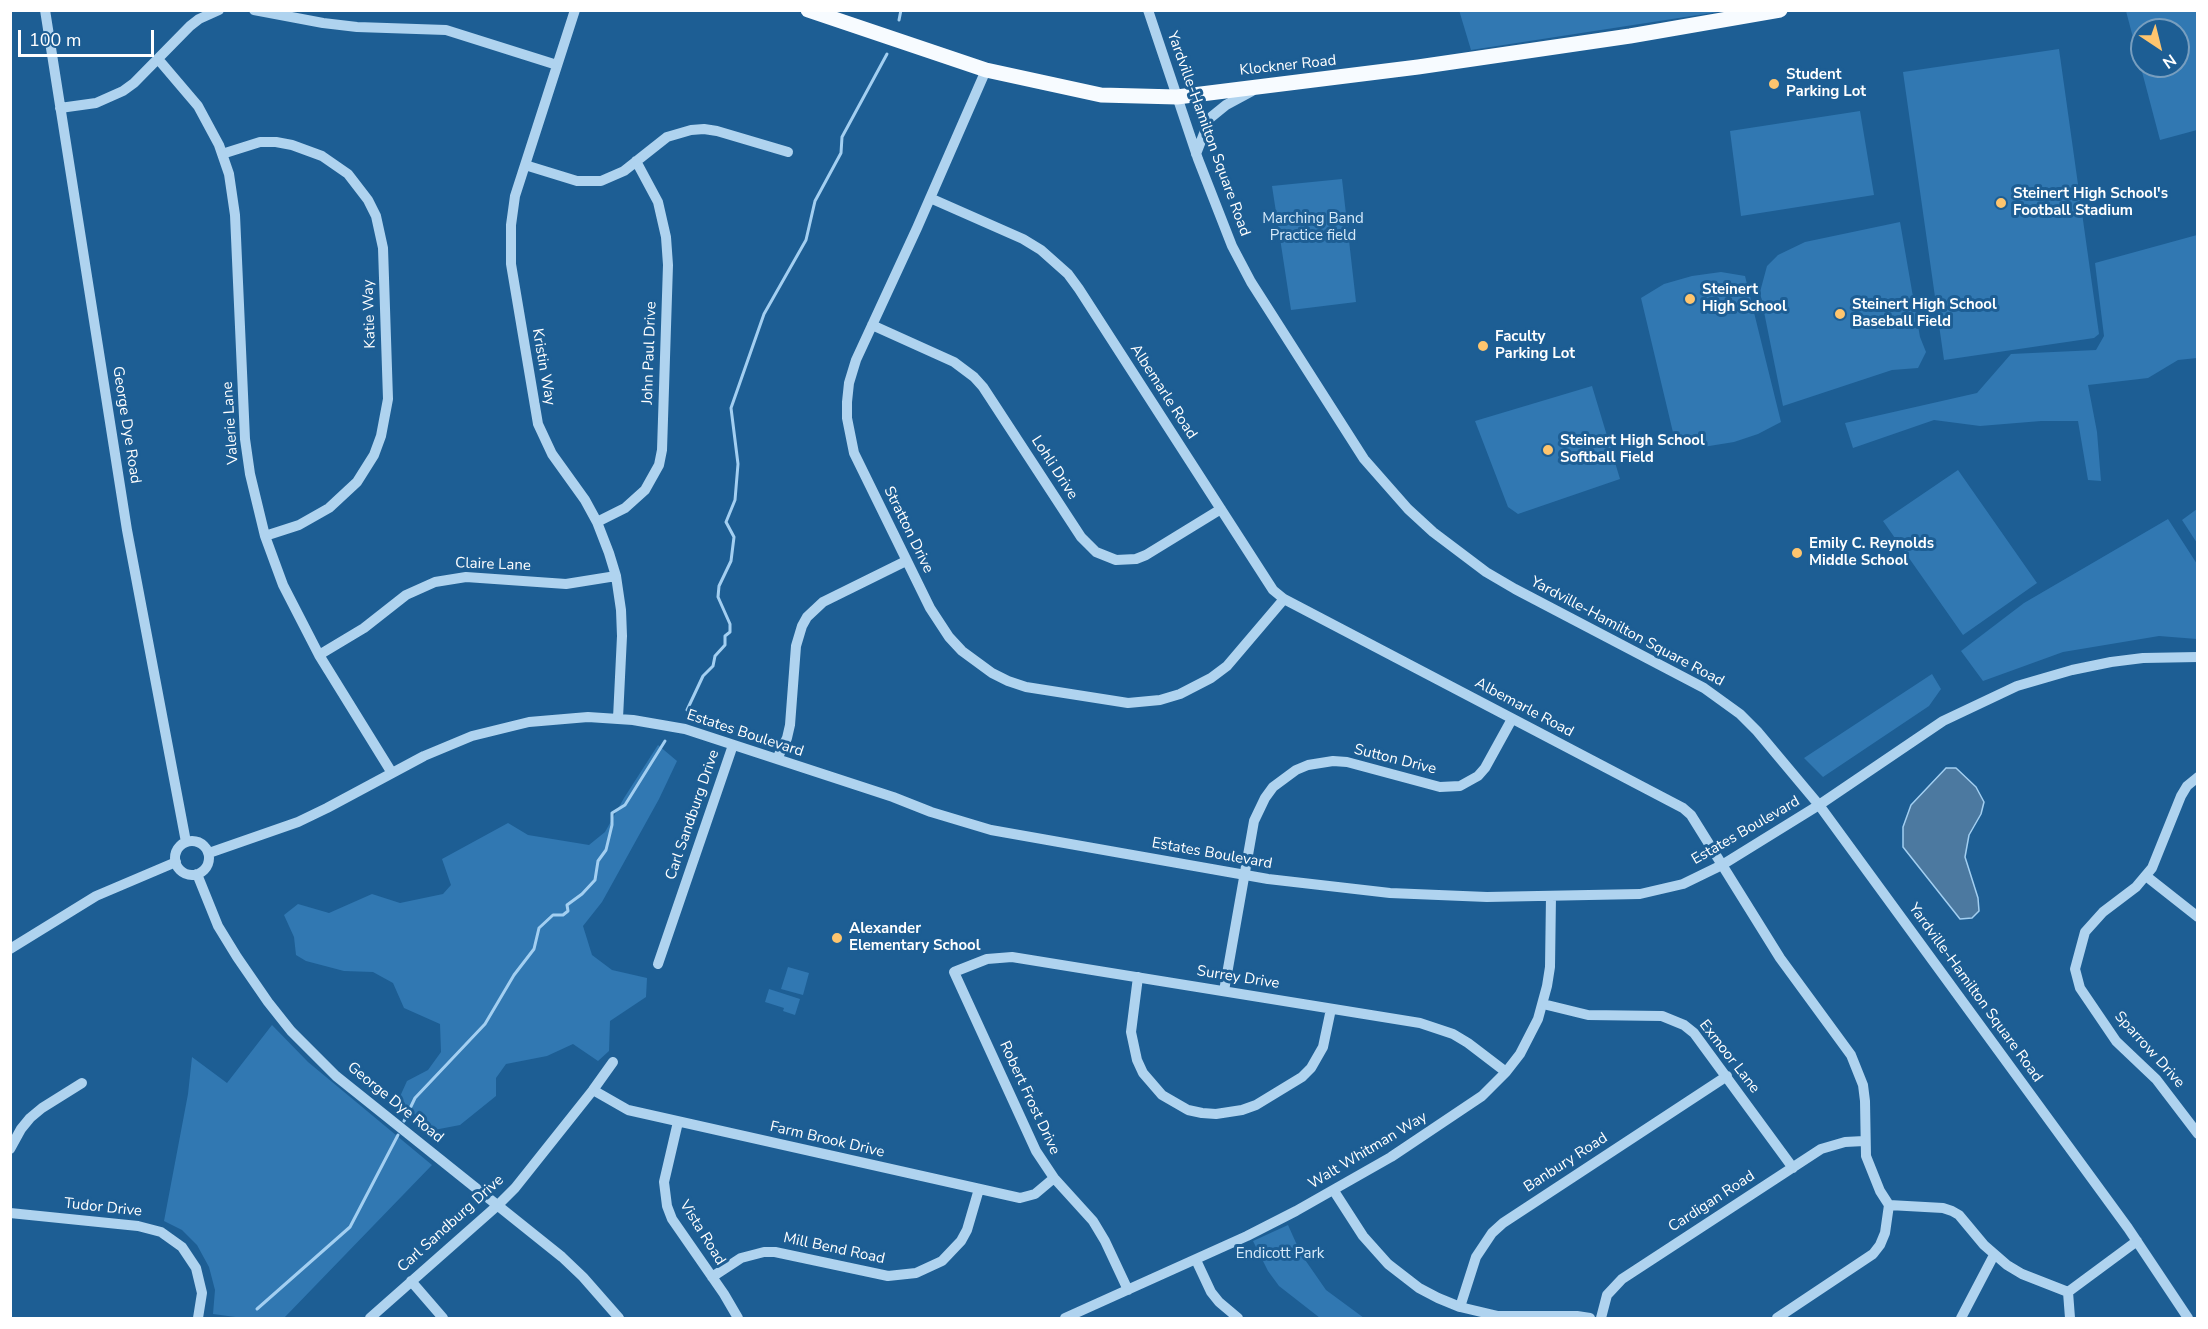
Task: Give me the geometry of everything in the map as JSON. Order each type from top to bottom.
[{"type":"main road","name":"Klockner Road","points":[[808,10],[986,70],[1101,95],[1177,97],[1418,68],[1630,36],[1780,10]]},
{"type":"street","name":"George Dye Road","points":[[45,10],[127,530],[186,842]]},
{"type":"street","points":[[60,108],[96,103],[110,98],[134,83],[199,19],[219,10]]},
{"type":"street","points":[[254,10],[357,27],[446,30],[557,65]]},
{"type":"street","name":"Kristin Way","points":[[574,10],[515,196],[510,244],[511,264],[533,405],[544,440],[585,500],[597,522],[616,576],[622,636],[618,718]]},
{"type":"street","name":"Yardville-Hamilton Square Road","points":[[1148,10],[1196,155],[1232,246],[1251,282],[1364,459],[1408,509],[1433,532],[1486,572],[1704,688],[1721,699],[1757,730],[1819,805],[2137,1241],[2188,1318]]},
{"type":"street","name":"Valerie Lane","points":[[158,59],[198,106],[210,125],[228,174],[235,215],[245,439],[250,474],[265,536],[283,585],[319,655],[392,773]]},
{"type":"street","name":"Stratton Drive","points":[[986,70],[856,360],[849,383],[847,402],[849,437],[854,453],[938,622],[962,651],[976,663],[1000,677],[1026,687],[1116,703],[1146,702],[1180,694],[1211,678],[1227,666],[1284,599]]},
{"type":"street","points":[[1196,155],[1210,118],[1226,105],[1259,87]]},
{"type":"street","points":[[525,165],[572,180],[589,182],[611,178],[624,171],[667,137],[691,130],[717,130],[788,152]]},
{"type":"street","name":"Katie Way","points":[[222,154],[260,142],[276,142],[322,156],[348,174],[368,200],[375,216],[383,248],[388,399],[381,436],[374,454],[357,482],[330,508],[299,525],[265,536]]},
{"type":"street","name":"John Paul Drive","points":[[597,522],[625,508],[645,490],[659,465],[662,450],[667,245],[658,202],[636,161]]},
{"type":"street","name":"Albemarle Road","points":[[930,198],[1023,239],[1041,250],[1068,274],[1273,590],[1284,599],[1683,808],[1696,822],[1780,958],[1851,1055],[1863,1085],[1866,1107],[1864,1141],[1869,1168],[1889,1205]]},
{"type":"street","name":"Lohli Drive","points":[[872,325],[954,362],[975,377],[1081,537],[1105,557],[1126,560],[1146,555],[1221,509]]},
{"type":"street","points":[[777,759],[787,738],[790,725],[798,637],[807,616],[823,602],[906,561]]},
{"type":"street","name":"Claire Lane","points":[[319,655],[364,628],[406,595],[435,582],[466,577],[579,583],[616,576]]},
{"type":"street","name":"Estates Boulevard","points":[[209,853],[298,822],[447,746],[503,727],[555,719],[618,718],[685,729],[893,797],[941,816],[991,830],[1245,875],[1390,893],[1487,897],[1622,896],[1683,884],[1722,865],[1819,805],[1943,721],[2018,686],[2072,670],[2111,662],[2143,658],[2198,657]]},
{"type":"street","name":"Sutton Drive","points":[[1224,991],[1254,821],[1258,809],[1273,787],[1296,770],[1308,765],[1332,761],[1347,762],[1440,787],[1460,786],[1478,776],[1485,768],[1512,719]]},
{"type":"street","name":"Carl Sandburg Drive","points":[[658,964],[734,745]]},
{"type":"street","name":"Sparrow Drive","points":[[2198,777],[2187,786],[2181,796],[2152,868],[2136,887],[2091,923],[2085,932],[2075,969],[2085,997],[2116,1041],[2156,1078],[2198,1134]]},
{"type":"street","points":[[186,842],[200,842],[209,853],[208,864],[202,872],[197,874],[184,872],[176,862],[176,852],[186,842]]},
{"type":"street","points":[[10,949],[96,896],[176,862]]},
{"type":"street","name":"George Dye Road","points":[[197,874],[219,926],[237,957],[268,1002],[291,1030],[336,1076],[569,1263],[619,1318]]},
{"type":"street","points":[[2146,876],[2198,917]]},
{"type":"street","name":"Walt Whitman Way","points":[[1065,1318],[1247,1236],[1334,1191],[1482,1096],[1506,1072],[1530,1038],[1543,1004],[1550,967],[1551,896]]},
{"type":"street","name":"Surrey Drive","points":[[954,972],[987,959],[1012,957],[1437,1028],[1468,1043],[1506,1072]]},
{"type":"street","name":"Robert Frost Drive","points":[[954,972],[1036,1151],[1053,1178],[1093,1221],[1128,1290]]},
{"type":"street","points":[[1138,977],[1131,1032],[1137,1060],[1143,1073],[1162,1095],[1188,1110],[1202,1113],[1229,1114],[1256,1105],[1302,1077],[1311,1068],[1323,1047],[1331,1009]]},
{"type":"street","name":"Exmoor Lane","points":[[1543,1004],[1588,1014],[1653,1014],[1674,1019],[1694,1033],[1793,1168]]},
{"type":"street","name":"Carl Sandburg Drive","points":[[369,1318],[498,1205],[528,1172],[613,1062]]},
{"type":"street","name":"Banbury Road","points":[[1460,1307],[1476,1257],[1492,1233],[1503,1223],[1727,1076]]},
{"type":"street","points":[[10,1149],[30,1118],[82,1083]]},
{"type":"street","name":"Farm Brook Drive","points":[[593,1090],[628,1110],[1020,1198],[1035,1194],[1053,1178]]},
{"type":"street","name":"Vista Road","points":[[678,1122],[664,1182],[667,1206],[672,1219],[738,1318]]},
{"type":"street","name":"Cardigan Road","points":[[1601,1318],[1607,1295],[1622,1279],[1821,1149],[1845,1142],[1864,1141]]},
{"type":"street","name":"Mill Bend Road","points":[[712,1277],[741,1258],[764,1252],[888,1276],[916,1273],[942,1261],[961,1241],[968,1230],[979,1189]]},
{"type":"street","points":[[1334,1191],[1363,1236],[1388,1264],[1419,1288],[1460,1307],[1498,1316],[1590,1318]]},
{"type":"street","points":[[1777,1318],[1873,1254],[1885,1233],[1889,1205],[1952,1210],[1994,1255],[2022,1274],[2068,1292]]},
{"type":"street","name":"Tudor Drive","points":[[10,1213],[138,1226],[161,1232],[182,1247],[196,1268],[202,1293],[198,1318]]},
{"type":"street","points":[[2068,1292],[2137,1241]]},
{"type":"street","points":[[1961,1318],[1994,1255]]},
{"type":"street","points":[[1196,1260],[1211,1292],[1238,1318]]},
{"type":"street","points":[[411,1281],[443,1318]]},
{"type":"street","points":[[2068,1292],[2070,1318]]},
{"type":"green space","points":[[1459,10],[1724,10],[1724,11],[1471,50]]},
{"type":"green space","points":[[2126,11],[2197,11],[2197,130],[2160,140],[2144,78],[2190,78],[2190,18],[2130,18],[2130,26]]},
{"type":"green space","name":"Steinert High School's Football Stadium","points":[[2059,49],[2099,334],[2094,338],[1944,360],[1903,72]]},
{"type":"green space","points":[[1860,111],[1874,195],[1741,216],[1730,131]]},
{"type":"green space","name":"Marching Band Practice field","points":[[1342,179],[1356,302],[1291,310],[1272,186]]},
{"type":"green space","name":"Steinert High School Baseball Field","points":[[1900,222],[1920,337],[1926,352],[1918,368],[1892,370],[1783,406],[1760,292],[1767,266],[1778,255],[1805,242]]},
{"type":"green space","points":[[2197,235],[2197,358],[2178,360],[2148,378],[2088,385],[2097,432],[2101,481],[2088,480],[2078,421],[2041,421],[1980,426],[1934,420],[1853,448],[1845,423],[1977,393],[2011,354],[2096,350],[2104,336],[2095,263]]},
{"type":"green space","points":[[1721,272],[1745,276],[1781,422],[1758,434],[1734,442],[1703,447],[1676,445],[1641,298],[1664,284],[1692,276]]},
{"type":"green space","name":"Steinert High School Softball Field","points":[[1592,386],[1620,479],[1518,514],[1508,507],[1475,421]]},
{"type":"green space","points":[[1958,470],[2037,583],[1963,635],[1883,521]]},
{"type":"green space","points":[[2197,509],[2197,543],[2182,520]]},
{"type":"green space","points":[[2168,519],[2197,564],[2197,639],[2159,636],[2063,652],[1983,681],[1961,651],[2024,603]]},
{"type":"green space","points":[[1932,674],[1941,689],[1929,706],[1823,777],[1804,758]]},
{"type":"green space","points":[[658,745],[677,761],[659,799],[602,902],[583,926],[592,955],[612,970],[647,978],[646,997],[610,1021],[609,1051],[598,1061],[573,1044],[547,1056],[506,1064],[496,1078],[496,1096],[460,1125],[434,1130],[398,1101],[407,1081],[428,1070],[441,1052],[440,1024],[404,1008],[393,983],[373,972],[344,971],[306,961],[296,955],[294,937],[284,915],[298,904],[329,913],[372,894],[400,903],[443,894],[451,885],[442,859],[508,823],[528,835],[589,845],[605,832]]},
{"type":"green space","points":[[788,967],[809,973],[803,995],[781,989]]},
{"type":"green space","points":[[769,989],[800,999],[795,1015],[783,1011],[784,1008],[765,1002]]},
{"type":"green space","points":[[272,1025],[308,1062],[432,1165],[284,1318],[243,1318],[213,1314],[215,1290],[209,1267],[197,1245],[182,1230],[164,1221],[188,1094],[192,1057],[227,1083]]},
{"type":"green space","name":"Endicott Park","points":[[1288,1225],[1301,1254],[1326,1290],[1364,1318],[1320,1318],[1279,1286],[1268,1271],[1253,1241]]},
{"type":"shaded area","points":[[1946,768],[1956,768],[1976,787],[1984,802],[1981,814],[1969,835],[1965,857],[1978,898],[1979,911],[1972,918],[1960,919],[1903,847],[1903,827],[1911,805]]},
{"type":"waterway","points":[[899,20],[901,10]]},
{"type":"waterway","points":[[687,710],[703,676],[713,666],[715,656],[725,645],[725,636],[730,632],[730,624],[718,597],[719,586],[731,561],[734,537],[726,522],[735,500],[738,464],[731,408],[764,314],[806,240],[815,201],[841,153],[842,137],[887,54]]},
{"type":"waterway","points":[[404,1121],[415,1098],[485,1024],[514,975],[534,949],[539,928],[553,915],[563,915],[568,911],[567,905],[595,880],[598,861],[606,850],[612,825],[612,813],[625,805],[665,741]]},
{"type":"waterway","points":[[257,1309],[350,1227],[398,1135]]},
{"type":"place","name":"Student Parking Lot","points":[[1774,84]]},
{"type":"place","name":"Steinert High School's Football Stadium","points":[[2001,203]]},
{"type":"place","name":"Steinert High School","points":[[1690,299]]},
{"type":"place","name":"Steinert High School Baseball Field","points":[[1840,314]]},
{"type":"place","name":"Faculty Parking Lot","points":[[1483,346]]},
{"type":"place","name":"Steinert High School Softball Field","points":[[1548,450]]},
{"type":"place","name":"Emily C. Reynolds Middle School","points":[[1797,553]]},
{"type":"place","name":"Alexander Elementary School","points":[[837,938]]}]
